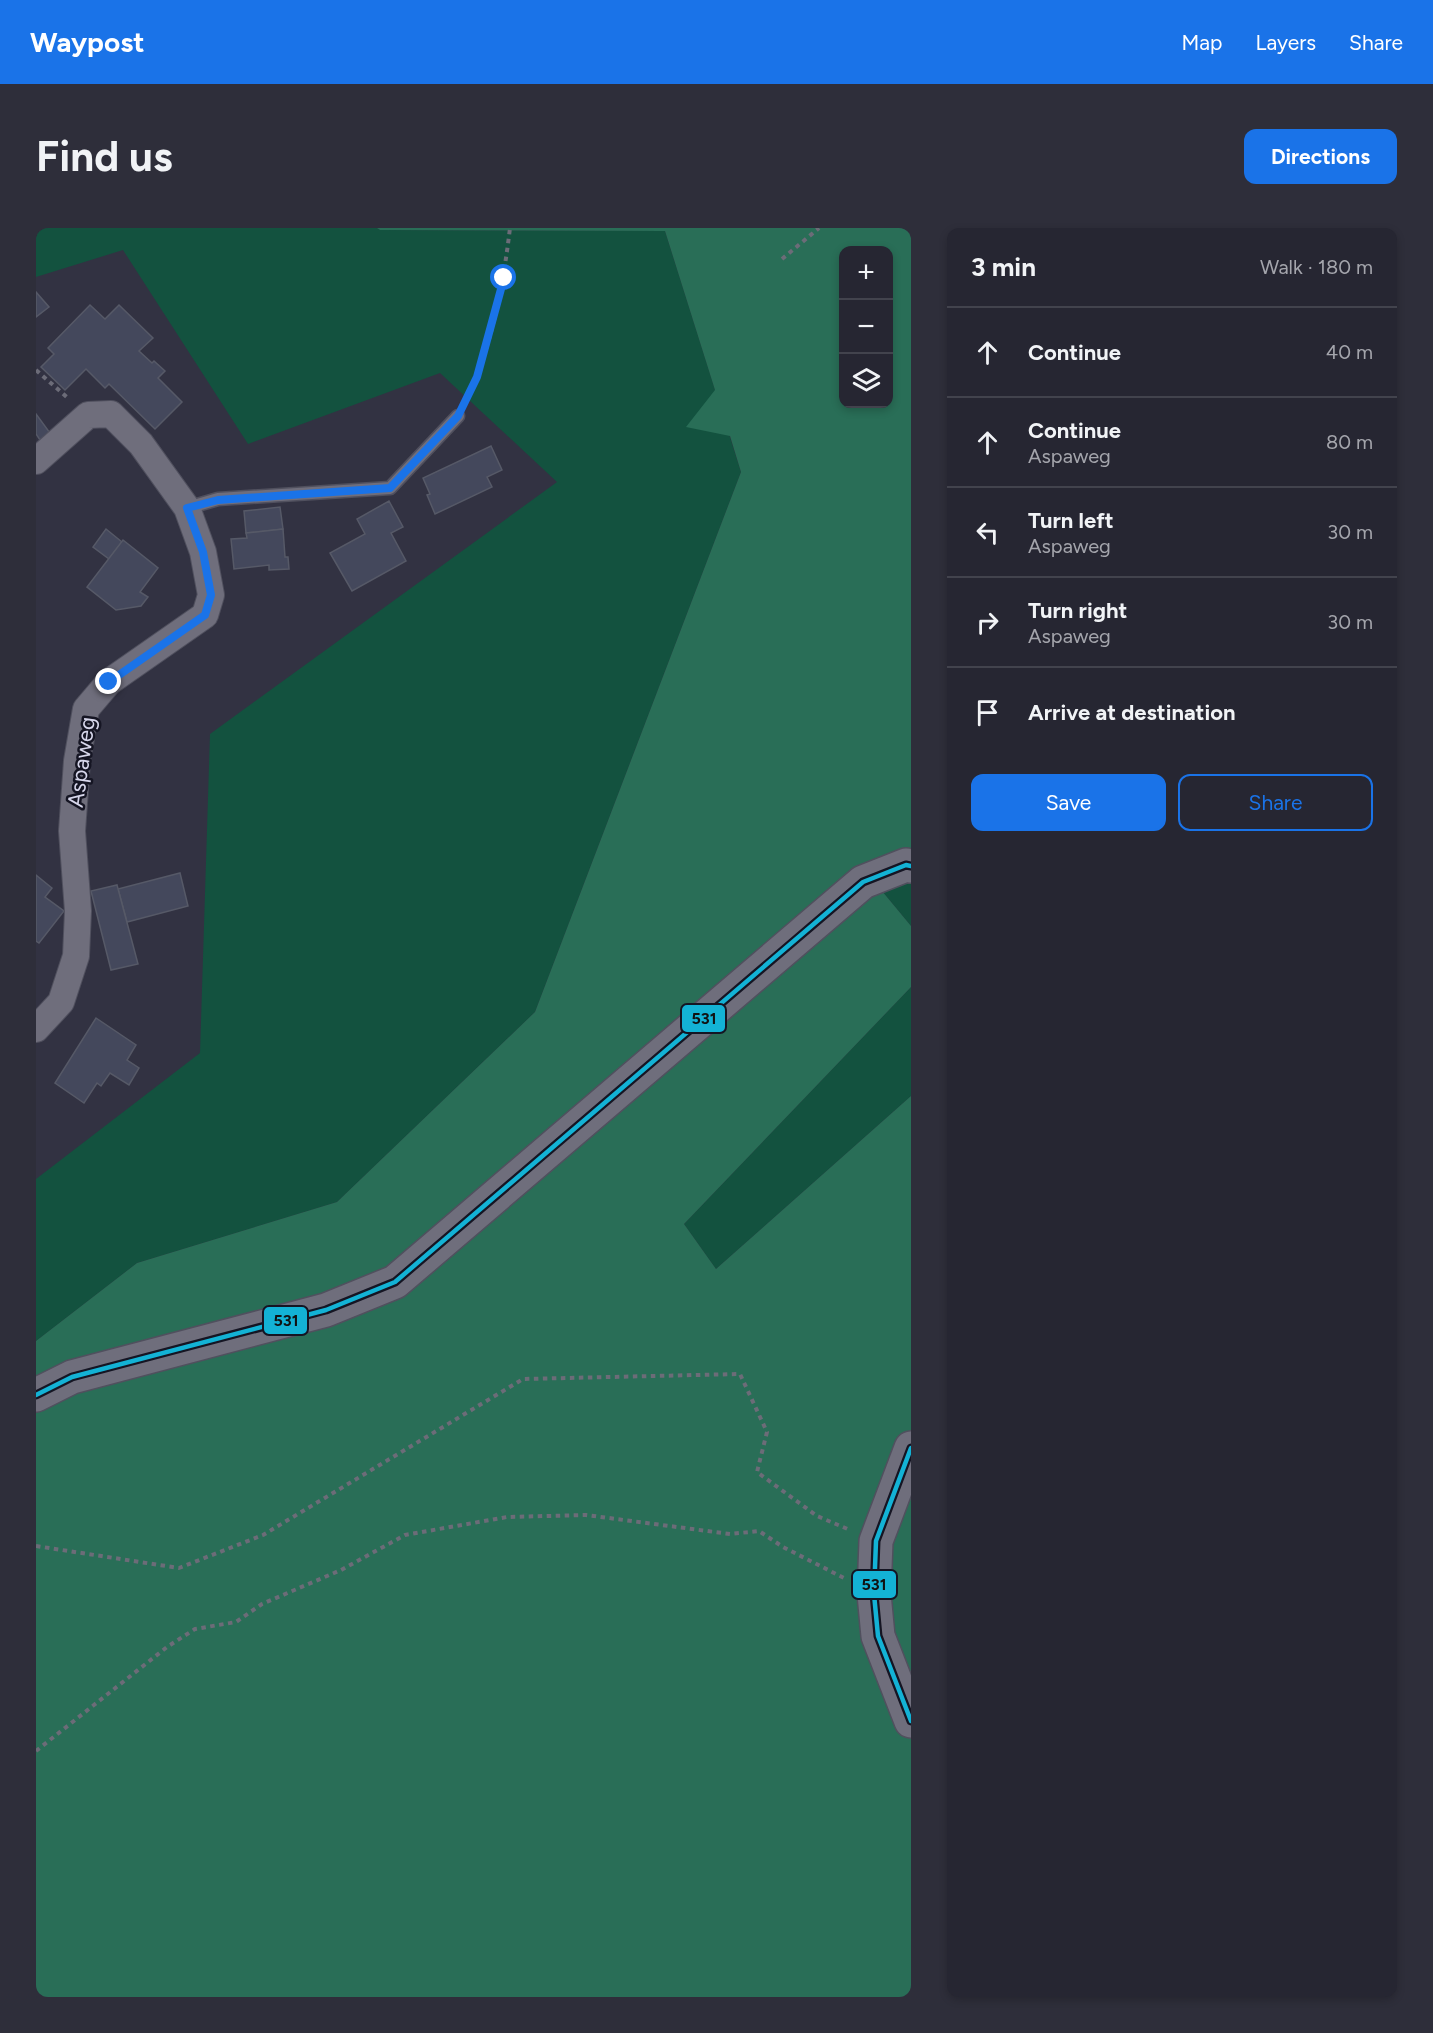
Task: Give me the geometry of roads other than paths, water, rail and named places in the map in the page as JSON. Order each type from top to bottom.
[{"type":"street","name":"Aspaweg","points":[[36,461],[88,416],[111,414],[141,444],[187,508],[203,552],[211,595],[205,615],[109,682],[86,709],[76,761],[72,831],[78,910],[76,956],[61,1002],[36,1029]]},
{"type":"street","points":[[36,1395],[72,1377],[326,1310],[395,1282],[863,882],[906,865],[911,866]]},
{"type":"street","points":[[911,1448],[876,1541],[874,1594],[878,1636],[911,1721]]},
{"type":"lane","points":[[187,508],[218,500],[390,488],[458,416]]}]
